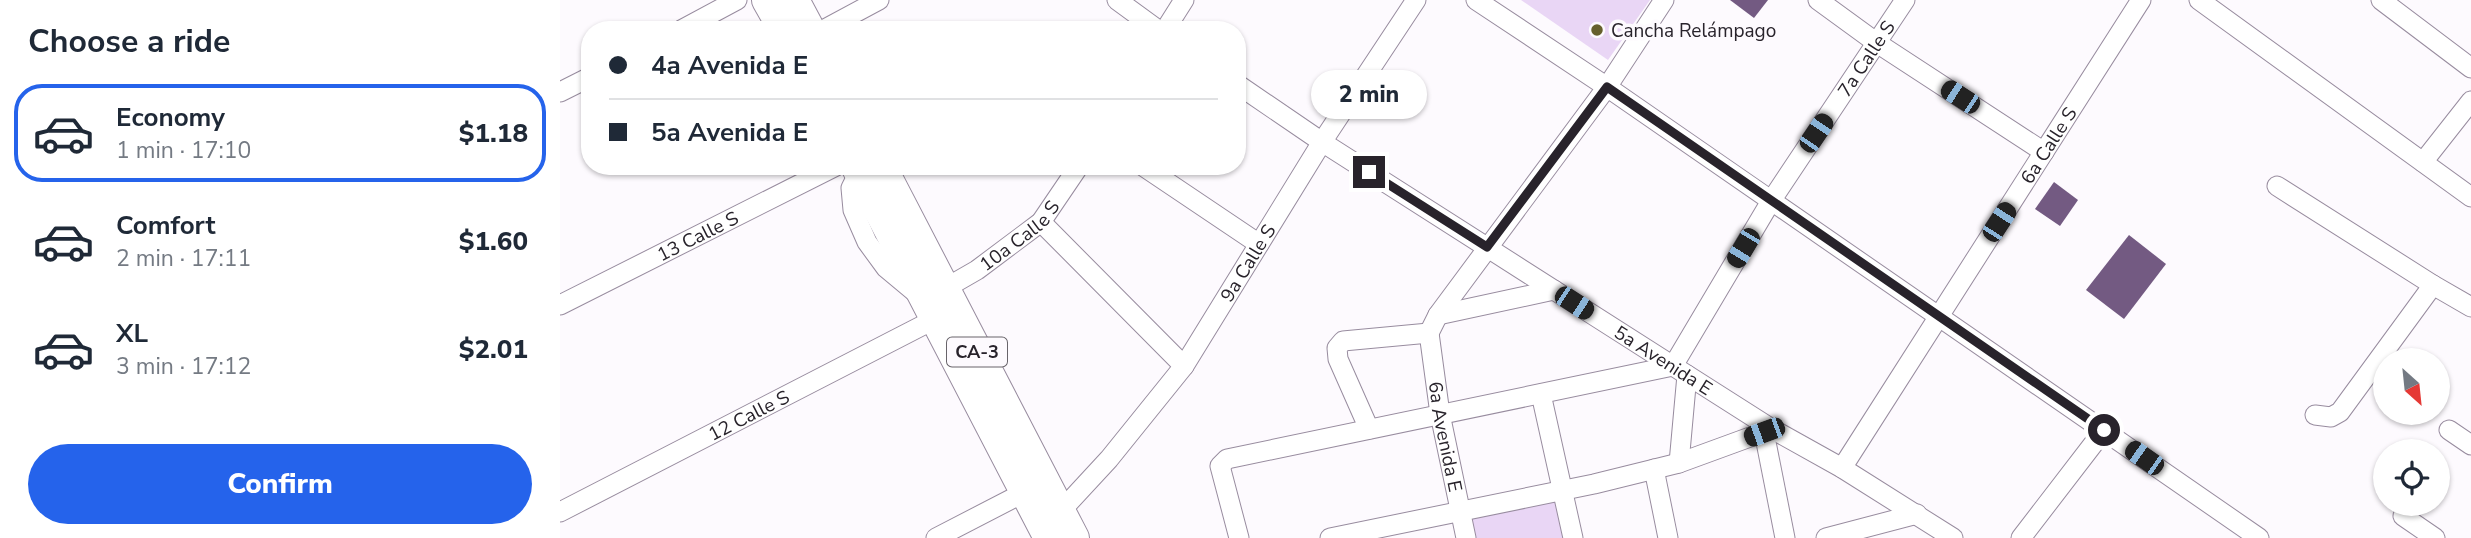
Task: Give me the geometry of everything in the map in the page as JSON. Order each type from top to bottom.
[{"type":"highway","points":[[767,0],[779,21]]},
{"type":"highway","points":[[794,0],[805,21]]},
{"type":"highway","name":"CA-3","points":[[862,175],[1061,529]]},
{"type":"highway","name":"CA-3","points":[[935,303],[1025,492],[1061,529]]},
{"type":"street","points":[[698,21],[737,0]]},
{"type":"street","points":[[839,21],[879,0]]},
{"type":"street","points":[[1117,0],[1146,21]]},
{"type":"street","points":[[1171,21],[1184,0]]},
{"type":"street","name":"9a Calle S","points":[[1061,529],[1109,459],[1184,366],[1322,142],[1416,0]]},
{"type":"street","points":[[1476,0],[1607,87],[2104,430],[2248,535]]},
{"type":"street","points":[[1369,429],[1338,359],[1337,348],[1343,341],[1429,333],[1438,315],[1487,247],[1607,87],[1664,0]]},
{"type":"street","points":[[1818,0],[1877,43],[2044,152]]},
{"type":"street","name":"7a Calle S","points":[[1680,371],[1771,201],[1905,0]]},
{"type":"street","name":"6a Calle S","points":[[1842,468],[2141,0]]},
{"type":"street","points":[[2200,0],[2471,198]]},
{"type":"street","points":[[2381,0],[2471,68]]},
{"type":"street","points":[[560,92],[581,82]]},
{"type":"street","name":"5a Avenida E","points":[[1246,90],[1768,430],[1842,468],[1953,538]]},
{"type":"street","points":[[2423,162],[2471,101]]},
{"type":"street","name":"13 Calle S","points":[[560,305],[843,175]]},
{"type":"street","points":[[856,175],[851,188],[853,210],[867,242],[886,268],[935,303]]},
{"type":"street","name":"10a Calle S","points":[[935,303],[1041,222],[1073,175]]},
{"type":"street","points":[[1156,175],[1259,244]]},
{"type":"street","points":[[2277,186],[2471,307]]},
{"type":"street","points":[[1041,222],[1184,366]]},
{"type":"street","points":[[2315,415],[2331,417],[2340,412],[2433,285]]},
{"type":"street","points":[[1438,315],[1554,290]]},
{"type":"street","name":"12 Calle S","points":[[560,512],[935,303]]},
{"type":"street","name":"6a Avenida E","points":[[1429,333],[1440,414],[1466,538]]},
{"type":"street","points":[[1238,538],[1220,466],[1227,459],[1541,394],[1680,371],[1679,463]]},
{"type":"street","points":[[1541,394],[1573,538]]},
{"type":"street","points":[[1330,538],[1562,491],[1679,463],[1768,430],[1785,538]]},
{"type":"street","points":[[2021,538],[2104,430]]},
{"type":"street","points":[[2449,430],[2471,445]]},
{"type":"street","points":[[1654,469],[1668,538]]},
{"type":"street","points":[[936,538],[1025,492]]},
{"type":"street","points":[[1826,538],[1886,531],[1917,514]]},
{"type":"street","points":[[2403,516],[2435,538]]},
{"type":"shaded area","name":"Cancha Relámpago","points":[[1521,0],[1650,0],[1608,60]]},
{"type":"shaded area","points":[[1558,498],[1567,538],[1475,538],[1470,515]]},
{"type":"building","points":[[1730,0],[1768,0],[1754,18]]},
{"type":"building","points":[[2054,182],[2078,200],[2060,226],[2035,209]]},
{"type":"building","points":[[2129,235],[2166,264],[2124,319],[2086,290]]},
{"type":"place","name":"Cancha Relámpago","points":[[1597,30]]},
{"type":"route","points":[[1369,172],[1487,247],[1607,87],[2104,430]]}]
